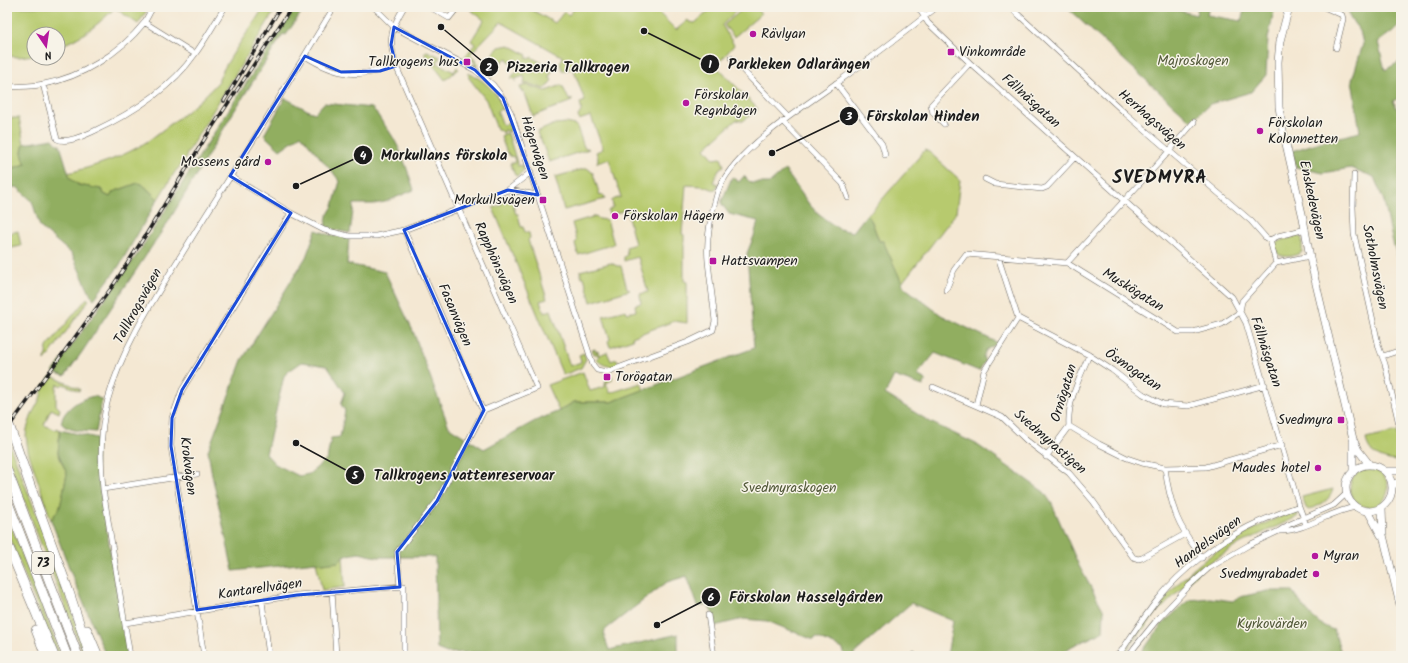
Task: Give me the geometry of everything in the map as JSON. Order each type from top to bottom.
[{"type":"highway","points":[[7,419],[69,592],[90,656]]},
{"type":"highway","points":[[7,431],[20,458]]},
{"type":"highway","name":"73","points":[[7,470],[78,656]]},
{"type":"highway","name":"73","points":[[7,500],[67,656]]},
{"type":"highway","points":[[7,543],[54,656]]},
{"type":"highway","points":[[22,582],[24,594],[46,656]]},
{"type":"highway","points":[[69,592],[98,656]]},
{"type":"street","points":[[7,87],[43,84],[68,78],[88,69],[120,47],[144,22],[153,7]]},
{"type":"street","points":[[43,84],[57,139],[64,141],[86,135],[139,107],[167,85],[195,54],[225,7]]},
{"type":"street","name":"Tallkrogsvägen","points":[[130,656],[100,465],[102,423],[108,399],[116,374],[134,333],[334,7]]},
{"type":"street","name":"Hägervägen","points":[[374,7],[394,27],[475,70],[493,85],[504,98],[511,113],[531,172],[593,365],[597,370],[607,372],[688,342],[712,330],[716,321],[708,260],[708,248],[717,194],[727,174],[744,155],[782,121]]},
{"type":"street","name":"Rapphönsvägen","points":[[404,7],[396,21],[391,36],[391,45],[396,66],[537,388],[484,410]]},
{"type":"street","points":[[430,7],[449,18],[458,7]]},
{"type":"street","name":"Fållnäsgatan","points":[[918,7],[928,23],[970,63],[1232,297],[1246,323],[1299,506],[1306,525]]},
{"type":"street","points":[[848,198],[843,184],[782,121],[938,7]]},
{"type":"street","name":"Herrhagsvägen","points":[[1010,7],[1126,113],[1251,221],[1266,238],[1270,240]]},
{"type":"street","name":"Enskedevägen","points":[[1289,7],[1280,41],[1278,62],[1279,107],[1283,132],[1306,229],[1310,256],[1353,439],[1358,450],[1369,464]]},
{"type":"street","points":[[1324,7],[1342,15],[1343,18],[1336,48]]},
{"type":"street","points":[[144,22],[195,54]]},
{"type":"street","points":[[305,56],[330,70],[355,74],[374,73],[396,66]]},
{"type":"street","points":[[731,58],[788,117]]},
{"type":"street","points":[[944,124],[933,114],[931,105],[970,63]]},
{"type":"street","points":[[836,83],[882,144],[885,155]]},
{"type":"street","points":[[1067,263],[1194,122]]},
{"type":"street","points":[[985,179],[995,184],[1042,189],[1047,187],[1075,156]]},
{"type":"street","points":[[230,176],[291,213],[324,230],[350,236],[376,236],[404,230],[508,190],[531,172]]},
{"type":"street","name":"Sotholmsvägen","points":[[1354,175],[1354,234],[1379,348],[1401,433]]},
{"type":"street","points":[[508,190],[538,195]]},
{"type":"street","name":"Krokvägen","points":[[204,656],[170,446],[172,418],[182,390],[291,213]]},
{"type":"street","points":[[1240,312],[1242,302],[1276,263],[1270,240],[1278,236],[1306,229]]},
{"type":"street","name":"Fasanvägen","points":[[404,230],[481,407],[484,410]]},
{"type":"street","name":"Muskögatan","points":[[946,290],[954,270],[966,254],[1067,263],[1178,332],[1193,332],[1222,324],[1240,312]]},
{"type":"street","name":"Enskedevägen","points":[[1276,263],[1310,256]]},
{"type":"street","points":[[976,405],[984,371],[1018,318],[998,257]]},
{"type":"street","name":"Ösmogatan","points":[[1018,318],[1089,355],[1144,394],[1163,404],[1173,406],[1197,405],[1265,385]]},
{"type":"street","points":[[1382,356],[1401,350]]},
{"type":"street","name":"Ornögatan","points":[[1046,456],[1070,426],[1069,419],[1072,397],[1089,355]]},
{"type":"street","name":"Svedmyrastigen","points":[[933,387],[1002,417],[1026,440],[1069,473],[1093,500],[1133,557],[1138,559],[1142,558],[1185,534]]},
{"type":"street","points":[[404,656],[404,586],[400,587],[397,552],[437,501],[484,410]]},
{"type":"street","points":[[1070,426],[1099,444],[1127,458],[1165,468],[1206,467],[1282,445]]},
{"type":"street","name":"Enskedevägen","points":[[1353,439],[1353,472]]},
{"type":"street","points":[[1387,471],[1393,485],[1392,494],[1389,502],[1382,508],[1368,511],[1356,507],[1349,500],[1346,494],[1347,481],[1357,468],[1369,464],[1387,471],[1401,471]]},
{"type":"street","points":[[1165,468],[1177,516],[1185,534],[1202,558]]},
{"type":"street","points":[[103,489],[197,474]]},
{"type":"street","points":[[1393,485],[1401,481]]},
{"type":"street","name":"Handelsvägen","points":[[1129,656],[1156,621],[1201,574],[1209,568],[1242,548],[1279,532],[1288,525],[1334,505],[1346,494]]},
{"type":"street","name":"Handelsvägen","points":[[1116,656],[1120,653],[1160,597],[1179,577],[1202,558],[1226,540],[1246,528],[1299,506]]},
{"type":"street","name":"Handelsvägen","points":[[1279,532],[1290,531],[1343,510],[1356,507]]},
{"type":"street","points":[[1382,508],[1386,547],[1401,609]]},
{"type":"street","points":[[1368,511],[1378,528],[1386,547]]},
{"type":"street","name":"Kantarellvägen","points":[[125,623],[197,610],[332,591],[400,587]]},
{"type":"street","points":[[332,591],[336,656]]},
{"type":"street","points":[[262,601],[269,656]]},
{"type":"street","points":[[708,615],[714,656]]},
{"type":"highlighted area","points":[[394,27],[475,70],[503,98],[538,195],[508,190],[404,230],[484,410],[437,501],[397,552],[400,587],[297,595],[197,610],[171,446],[172,418],[182,390],[291,213],[230,176],[305,56],[341,72],[380,71],[396,66],[391,45]]},
{"type":"green space","points":[[7,7],[149,7],[138,24],[115,8],[89,30],[66,43],[66,26],[26,26],[26,56],[7,56]]},
{"type":"green space","points":[[264,7],[277,7],[187,153],[185,160],[175,172],[158,199],[142,184],[138,183],[113,192],[110,197],[104,194],[101,189],[82,186],[70,178],[68,173],[110,160],[139,147],[201,100],[219,81],[219,78],[229,59]]},
{"type":"green space","points":[[296,7],[305,7],[286,35],[283,34],[233,113],[170,219],[82,352],[65,376],[53,372],[139,252],[224,117]]},
{"type":"green space","points":[[467,7],[527,7],[555,23],[564,12],[569,15],[576,7],[655,7],[657,11],[676,30],[688,20],[689,22],[695,23],[713,7],[740,7],[722,25],[734,45],[716,66],[758,109],[743,121],[736,120],[705,148],[714,159],[721,158],[724,166],[720,168],[713,182],[718,184],[715,190],[702,186],[686,185],[682,234],[684,235],[684,281],[687,282],[687,323],[674,321],[632,337],[633,339],[610,347],[608,341],[610,339],[603,316],[626,310],[627,313],[636,311],[635,305],[641,303],[640,294],[648,292],[638,257],[624,261],[624,257],[627,255],[626,247],[635,244],[626,210],[609,215],[608,211],[613,207],[612,200],[621,197],[609,159],[597,163],[598,158],[596,152],[603,149],[591,116],[579,120],[578,116],[581,110],[580,103],[585,101],[573,68],[563,71],[560,64],[563,57],[501,22],[470,54],[478,64],[476,66],[474,66],[475,62],[472,60],[468,63],[462,60],[475,44],[471,41],[484,20]]},
{"type":"green space","points":[[745,7],[755,7],[761,14],[734,37],[724,25]]},
{"type":"green space","name":"Majroskogen","points":[[1066,7],[1166,7],[1196,15],[1198,7],[1209,7],[1207,15],[1241,21],[1245,7],[1275,7],[1268,38],[1266,75],[1251,92],[1210,104],[1191,121]]},
{"type":"green space","points":[[1348,7],[1401,7],[1401,25],[1378,42],[1385,70],[1401,61],[1401,97],[1393,101],[1401,115],[1401,269],[1392,239],[1384,201],[1374,177],[1351,168],[1323,173],[1296,167],[1292,151],[1323,141],[1360,132],[1352,80],[1363,44],[1360,31],[1350,18]]},
{"type":"green space","points":[[509,45],[527,55],[526,57],[530,59],[531,57],[553,69],[549,77],[552,80],[545,89],[524,84],[524,76],[515,79],[516,82],[513,78],[510,79],[518,70],[506,58],[489,74],[492,78],[479,69],[487,60],[488,61],[499,47]]},
{"type":"green space","points":[[427,51],[440,57],[437,63],[454,72],[457,67],[459,69],[445,80],[424,53]]},
{"type":"green space","points":[[468,73],[485,83],[498,97],[504,108],[497,111],[503,125],[510,123],[512,130],[507,132],[504,130],[504,133],[497,129],[486,100],[469,78]]},
{"type":"green space","points":[[527,85],[546,91],[562,85],[569,100],[572,99],[572,101],[533,116],[524,91],[522,92],[520,87]]},
{"type":"green space","points":[[285,98],[315,113],[324,103],[372,108],[389,130],[398,146],[414,190],[385,202],[374,204],[354,204],[350,233],[325,228],[327,216],[333,206],[340,181],[301,135],[280,150],[264,135]]},
{"type":"green space","points":[[7,118],[19,118],[24,144],[22,152],[26,164],[7,170]]},
{"type":"green space","points":[[566,123],[577,127],[584,147],[589,149],[549,162],[537,132],[555,124]]},
{"type":"green space","points":[[508,133],[518,166],[522,165],[524,170],[518,176],[515,175],[510,163],[515,163],[514,157],[507,153],[501,137],[502,135]]},
{"type":"green space","points":[[53,139],[60,145],[70,178],[78,185],[101,189],[104,194],[110,197],[113,192],[138,183],[142,184],[158,199],[119,266],[94,299],[91,296],[72,254],[40,227],[32,201],[17,187],[7,188],[7,170],[26,164],[22,154],[24,144]]},
{"type":"green space","points":[[925,150],[960,180],[956,213],[902,283],[887,253],[879,241],[872,222],[867,214],[872,211]]},
{"type":"green space","points":[[587,168],[593,173],[600,196],[603,195],[605,199],[564,210],[555,177]]},
{"type":"green space","name":"Svedmyraskogen","points":[[785,170],[809,204],[819,215],[839,229],[853,232],[867,214],[872,222],[879,241],[883,241],[904,287],[941,315],[998,343],[986,350],[983,357],[985,361],[979,371],[935,353],[917,375],[926,380],[923,386],[894,376],[885,394],[932,423],[976,444],[1044,492],[1052,504],[1079,566],[1104,611],[1103,631],[1072,646],[1058,656],[946,656],[953,621],[911,603],[854,654],[854,656],[845,656],[843,649],[816,637],[814,640],[767,621],[743,619],[714,626],[714,617],[712,612],[707,605],[698,606],[687,576],[667,582],[605,630],[604,635],[609,650],[678,634],[678,656],[518,656],[519,651],[447,653],[437,649],[435,557],[377,557],[359,553],[343,556],[339,562],[323,564],[316,562],[233,571],[208,451],[242,360],[306,257],[316,230],[333,236],[349,238],[347,264],[385,272],[413,331],[449,427],[484,449],[535,421],[559,411],[574,402],[611,402],[754,348],[747,253],[758,221],[729,214],[721,203],[732,177],[739,182],[744,176],[751,183],[770,183]],"holes":[[[302,362],[327,366],[345,393],[341,404],[345,411],[340,437],[331,438],[327,459],[309,474],[299,476],[275,464],[266,454],[284,376]]]},
{"type":"green space","points":[[509,195],[515,196],[517,201],[513,206],[516,214],[518,214],[521,227],[523,227],[525,232],[529,233],[530,238],[528,240],[547,299],[540,301],[544,313],[551,310],[570,366],[581,362],[579,355],[584,353],[586,359],[581,368],[563,375],[493,208],[502,205],[500,199]]},
{"type":"green space","points":[[596,216],[599,219],[607,220],[614,244],[578,255],[575,243],[577,241],[572,223]]},
{"type":"green space","points":[[18,231],[21,246],[7,249],[7,234]]},
{"type":"green space","points":[[1300,236],[1302,238],[1302,252],[1290,256],[1283,256],[1277,253],[1275,245],[1277,242]]},
{"type":"green space","points":[[611,263],[621,266],[627,288],[630,290],[591,302],[584,277],[582,277],[580,271]]},
{"type":"green space","points":[[87,298],[89,300],[45,361],[47,347]]},
{"type":"green space","points":[[595,349],[596,352],[598,351],[599,355],[607,352],[611,361],[617,359],[619,364],[607,366],[601,363],[596,359],[599,357],[597,354],[594,354],[592,350]]},
{"type":"green space","points":[[583,372],[590,391],[605,387],[606,380],[612,376],[612,380],[606,383],[610,393],[641,383],[644,390],[611,402],[574,402],[559,411],[547,385]]},
{"type":"green space","points":[[51,376],[80,389],[79,391],[63,384],[61,386],[58,384],[56,387],[56,405],[60,409],[59,413],[51,409],[44,425],[60,430],[58,453],[67,474],[60,507],[51,520],[28,451],[26,436],[32,414],[40,399],[43,387]]},
{"type":"green space","points":[[95,396],[102,400],[96,432],[73,430],[61,423],[69,408],[79,401]]},
{"type":"green space","points":[[60,430],[97,438],[96,466],[128,656],[106,656],[73,578],[51,520],[60,507],[67,474],[58,453]]},
{"type":"green space","points":[[1396,432],[1401,450],[1401,461],[1384,459],[1370,450],[1366,439]]},
{"type":"green space","points":[[7,440],[41,526],[88,656],[84,656],[7,455]]},
{"type":"green space","points":[[1365,469],[1373,469],[1383,474],[1387,481],[1387,495],[1383,502],[1373,507],[1365,507],[1355,502],[1353,499],[1350,492],[1350,484],[1355,474],[1358,472]]},
{"type":"green space","points":[[1333,489],[1327,500],[1309,510],[1306,508],[1302,497]]},
{"type":"green space","points":[[1294,511],[1298,512],[1297,517],[1241,543],[1204,566],[1155,615],[1131,644],[1124,656],[1121,656],[1161,602],[1189,573],[1202,562],[1216,551],[1246,533]]},
{"type":"green space","points":[[7,515],[61,656],[58,656],[7,532]]},
{"type":"green space","points":[[343,556],[345,587],[322,590],[316,562],[323,564]]},
{"type":"green space","name":"Kyrkovärden","points":[[1267,591],[1292,591],[1305,609],[1315,619],[1327,628],[1334,630],[1342,656],[1139,656],[1162,624],[1189,600],[1210,598],[1233,601],[1240,597]]},
{"type":"railway","points":[[224,101],[281,7]]},
{"type":"railway","points":[[7,429],[112,287],[207,135],[292,7]]},
{"type":"place","name":"Pizzeria Tallkrogen","points":[[441,27]]},
{"type":"place","name":"Parkleken Odlarängen","points":[[644,31]]},
{"type":"place","name":"Rävlyan","points":[[753,34]]},
{"type":"place","name":"Vinkområde","points":[[951,52]]},
{"type":"place","name":"Tallkrogens hus","points":[[467,62]]},
{"type":"place","name":"Förskolan Regnbågen","points":[[686,103]]},
{"type":"place","name":"Förskolan Kolonnetten","points":[[1260,131]]},
{"type":"place","name":"Förskolan Hinden","points":[[772,153]]},
{"type":"place","name":"Mossens gård","points":[[268,162]]},
{"type":"place","name":"Morkullans förskola","points":[[296,186]]},
{"type":"place","name":"Morkullsvägen","points":[[543,200]]},
{"type":"place","name":"Förskolan Hägern","points":[[615,216]]},
{"type":"place","name":"Hattsvampen","points":[[713,261]]},
{"type":"place","name":"Torögatan","points":[[607,377]]},
{"type":"place","name":"Svedmyra","points":[[1341,420]]},
{"type":"place","name":"Tallkrogens vattenreservoar","points":[[296,443]]},
{"type":"place","name":"Maudes hotel","points":[[1318,468]]},
{"type":"place","name":"Myran","points":[[1315,556]]},
{"type":"place","name":"Svedmyrabadet","points":[[1316,574]]},
{"type":"place","name":"Förskolan Hasselgården","points":[[657,625]]},
{"type":"district","name":"SVEDMYRA","points":[[1160,178]]}]
